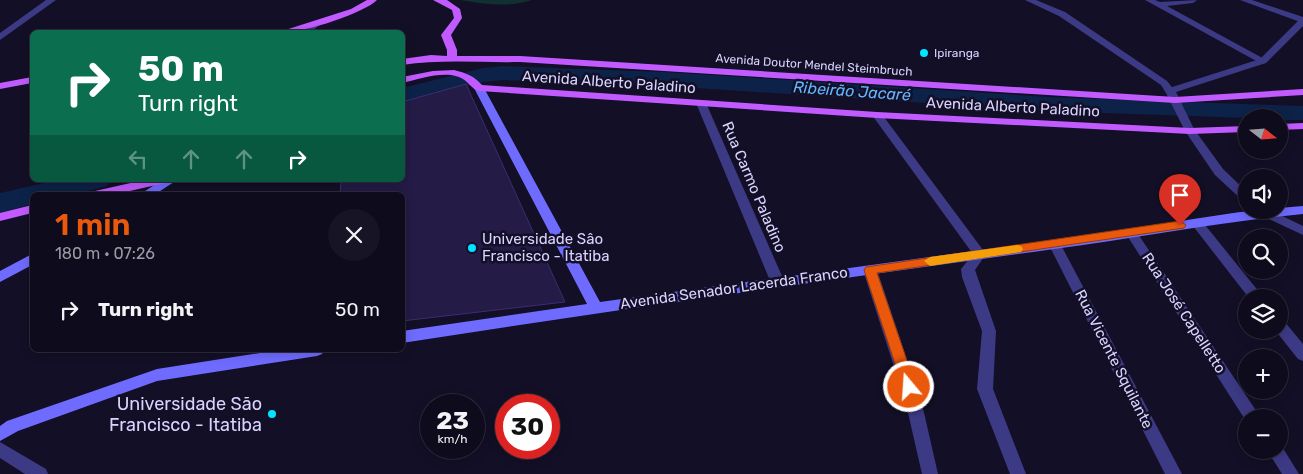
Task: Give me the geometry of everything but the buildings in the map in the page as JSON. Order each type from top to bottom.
[{"type":"main road","points":[[291,30],[318,23],[354,10],[373,0]]},
{"type":"main road","points":[[405,76],[446,66],[451,53],[446,35],[458,18],[456,9],[443,1],[437,0]]},
{"type":"main road","name":"Avenida Doutor Mendel Steimbruch","points":[[405,62],[451,53],[520,59],[1174,99],[1303,92]]},
{"type":"main road","points":[[405,79],[446,72],[472,79],[596,307]]},
{"type":"main road","points":[[0,86],[30,80]]},
{"type":"main road","name":"Avenida Alberto Paladino","points":[[478,87],[877,115],[1238,129]]},
{"type":"main road","points":[[1288,127],[1303,126]]},
{"type":"main road","points":[[108,192],[152,182]]},
{"type":"main road","points":[[150,192],[168,182]]},
{"type":"main road","points":[[0,217],[30,210]]},
{"type":"main road","name":"Avenida Senador Lacerda Franco","points":[[1288,210],[1303,210]]},
{"type":"main road","name":"Avenida Senador Lacerda Franco","points":[[405,337],[596,307],[1132,234],[1238,215]]},
{"type":"main road","points":[[0,277],[30,259]]},
{"type":"main road","points":[[0,434],[13,426],[157,375],[304,352]]},
{"type":"street","points":[[0,37],[52,0]]},
{"type":"street","points":[[1029,0],[1062,14],[1164,83],[1189,128],[1219,172],[1238,190]]},
{"type":"street","points":[[1149,0],[1263,61]]},
{"type":"street","points":[[1159,5],[1193,0]]},
{"type":"street","points":[[1174,99],[1263,61],[1303,21],[1244,0]]},
{"type":"street","points":[[309,30],[318,23]]},
{"type":"street","name":"Rua Carmo Paladino","points":[[701,103],[778,283]]},
{"type":"street","points":[[877,115],[980,254],[968,269],[969,277],[988,331],[985,389],[1018,474]]},
{"type":"street","points":[[1278,219],[1303,231]]},
{"type":"street","points":[[1197,223],[1250,289]]},
{"type":"street","name":"Rua José Capelletto","points":[[1132,234],[1247,409]]},
{"type":"street","name":"Rua Vicente Squilante","points":[[1055,244],[1174,474]]},
{"type":"street","points":[[870,270],[914,404],[930,474]]},
{"type":"street","points":[[1288,336],[1303,355]]},
{"type":"street","points":[[0,449],[40,474]]},
{"type":"street","points":[[1281,459],[1291,474]]},
{"type":"green space","points":[[460,0],[532,0],[505,5]]},
{"type":"waterway","name":"Ribeirão Jacaré","points":[[405,94],[483,75],[502,73],[665,79],[1048,104],[1303,113]]},
{"type":"waterway","name":"Ribeirão Jacaré","points":[[46,192],[88,182]]},
{"type":"waterway","name":"Ribeirão Jacaré","points":[[0,203],[30,196]]},
{"type":"slow traffic","points":[[930,261],[1017,249]]},
{"type":"place","name":"Ipiranga","points":[[924,53]]},
{"type":"place","name":"Universidade Sâo Francisco - Itatiba","points":[[472,248]]},
{"type":"place","name":"Universidade São Francisco - Itatiba","points":[[272,414]]},
{"type":"route","points":[[909,387],[870,270],[1132,234],[1180,225]]}]
